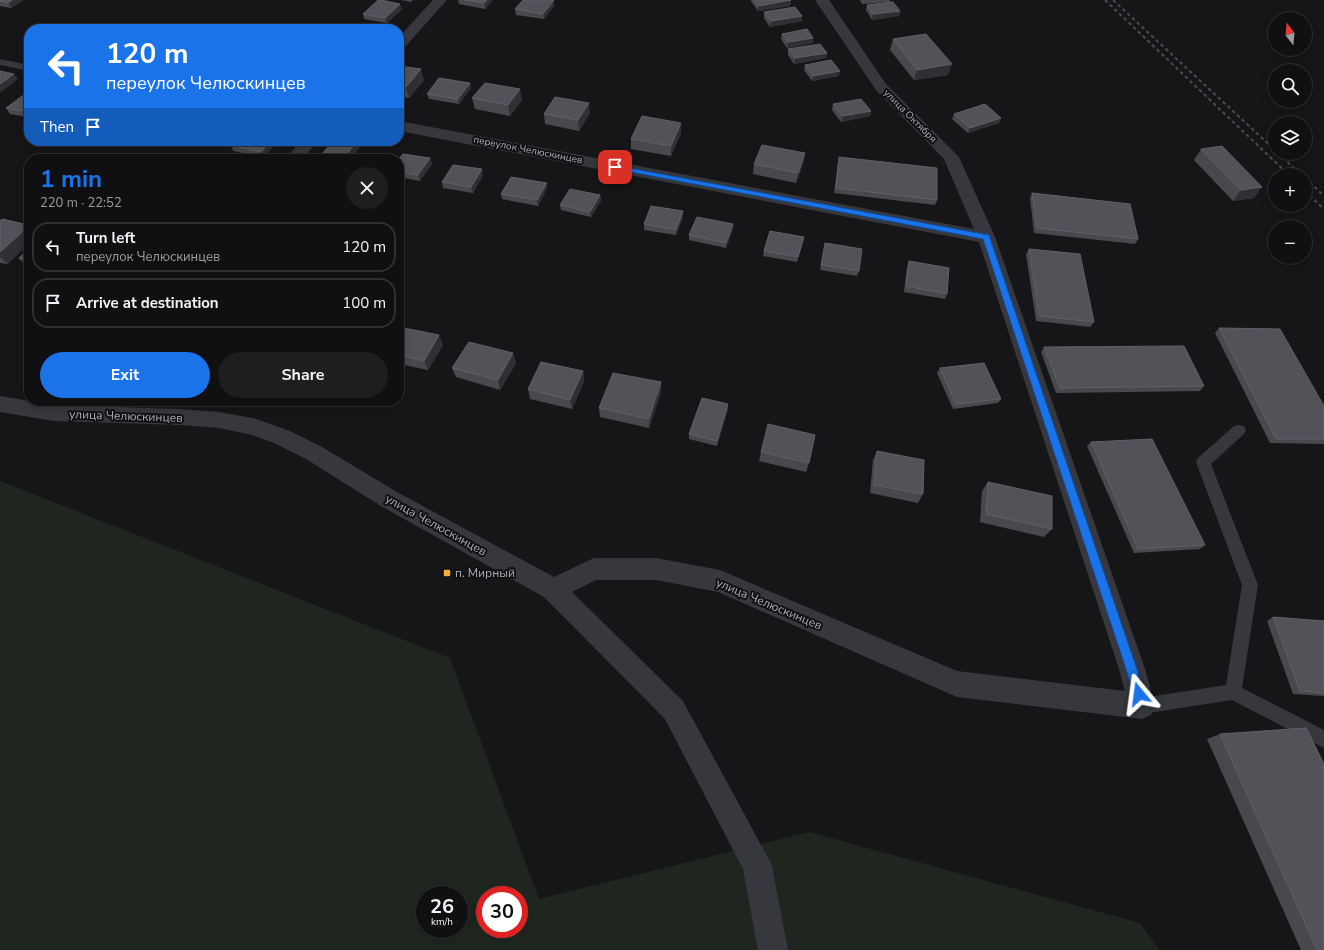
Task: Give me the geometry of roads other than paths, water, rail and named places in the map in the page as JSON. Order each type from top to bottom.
[{"type":"street","points":[[404,40],[440,0]]},
{"type":"street","name":"улица Октября","points":[[822,0],[881,87],[951,157],[986,237],[1132,669],[1142,706]]},
{"type":"street","name":"переулок Челюскинцев","points":[[404,127],[986,237]]},
{"type":"street","points":[[298,154],[305,146]]},
{"type":"street","name":"улица Челюскинцев","points":[[0,404],[24,405]]},
{"type":"street","name":"улица Челюскинцев","points":[[40,406],[219,420],[253,427],[282,437],[314,453],[389,499],[553,589],[594,569],[656,569],[720,581],[957,684],[1142,706]]},
{"type":"street","points":[[553,589],[674,710],[757,866],[773,950]]},
{"type":"lane","points":[[0,62],[24,67]]},
{"type":"lane","points":[[1233,692],[1250,585],[1203,462],[1239,430]]},
{"type":"lane","points":[[1142,706],[1233,692],[1324,739]]},
{"type":"railway","points":[[1105,0],[1282,168]]},
{"type":"railway","points":[[1113,0],[1268,144]]},
{"type":"railway","points":[[1285,160],[1294,168]]},
{"type":"railway","points":[[1312,185],[1324,196]]},
{"type":"railway","points":[[1312,198],[1324,209]]},
{"type":"place","name":"п. Мирный","points":[[447,573]]}]
